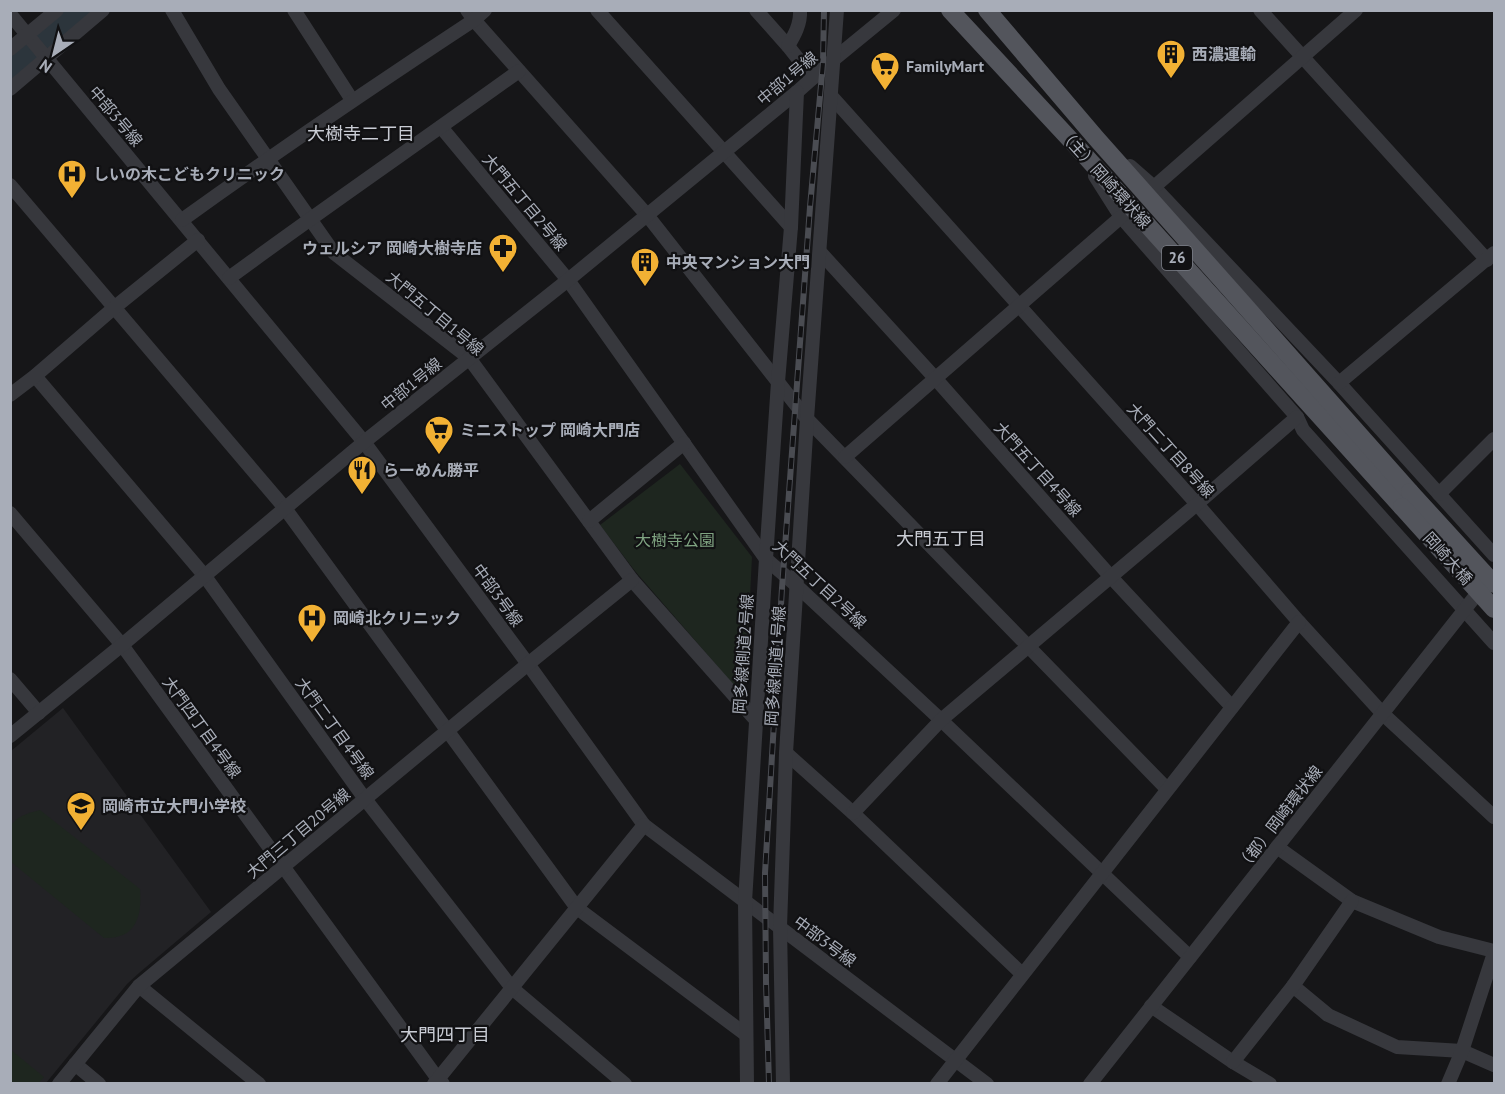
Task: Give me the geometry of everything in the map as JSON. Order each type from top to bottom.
[{"type":"main road","name":"（主）岡崎環状線","points":[[950,10],[1406,500]]},
{"type":"main road","name":"（主）岡崎環状線","points":[[987,10],[1406,500]]},
{"type":"main road","name":"岡崎大橋","points":[[1406,500],[1494,584]]},
{"type":"main road","name":"岡崎大橋","points":[[1406,500],[1494,609]]},
{"type":"street","points":[[10,50],[57,10]]},
{"type":"street","points":[[10,89],[103,10]]},
{"type":"street","name":"大門五丁目1号線","points":[[171,10],[219,89],[334,253],[469,358],[632,580],[755,719]]},
{"type":"street","points":[[294,10],[352,100]]},
{"type":"street","points":[[182,220],[471,15],[485,10]]},
{"type":"street","points":[[597,10],[791,227]]},
{"type":"street","points":[[756,10],[813,78]]},
{"type":"street","points":[[788,46],[795,34],[801,16],[800,10]]},
{"type":"street","name":"岡多線側道1号線","points":[[783,1083],[780,927],[786,753],[807,419],[837,10]]},
{"type":"street","name":"中部1号線","points":[[10,736],[364,442],[568,280],[894,10]]},
{"type":"street","points":[[1260,10],[1491,256],[1339,383]]},
{"type":"street","points":[[1154,187],[1356,10]]},
{"type":"street","name":"中部3号線","points":[[10,14],[364,442],[644,825],[987,1083]]},
{"type":"street","points":[[471,15],[647,215],[807,419],[1167,789]]},
{"type":"street","points":[[229,278],[519,71]]},
{"type":"street","name":"岡多線側道2号線","points":[[747,1083],[745,902],[755,719],[791,227],[797,92]]},
{"type":"street","name":"大門二丁目8号線","points":[[832,97],[1383,714],[1494,817]]},
{"type":"street","name":"大門五丁目2号線","points":[[441,127],[568,280],[766,559],[941,720],[1190,957]]},
{"type":"street","points":[[1096,138],[1154,187],[1339,383],[1494,555]]},
{"type":"street","points":[[1078,148],[1121,218],[1297,417],[1303,430],[1494,643]]},
{"type":"street","points":[[10,185],[285,507],[578,908],[746,1034]]},
{"type":"street","points":[[845,457],[1121,218]]},
{"type":"street","points":[[10,395],[198,240]]},
{"type":"street","name":"大門五丁目4号線","points":[[820,252],[1111,577],[1232,707]]},
{"type":"street","name":"大門二丁目4号線","points":[[35,376],[204,575],[365,799],[512,988],[624,1083]]},
{"type":"street","points":[[853,813],[941,720],[1297,417]]},
{"type":"street","points":[[1439,494],[1494,439]]},
{"type":"street","points":[[589,521],[684,443]]},
{"type":"street","name":"大門四丁目4号線","points":[[10,513],[122,645],[438,1082]]},
{"type":"street","name":"（都）岡崎環状線","points":[[1090,1083],[1494,572]]},
{"type":"street","name":"大門三丁目20号線","points":[[59,1083],[139,986],[632,580]]},
{"type":"street","points":[[936,1083],[1299,622]]},
{"type":"street","points":[[10,679],[39,712]]},
{"type":"street","points":[[786,753],[853,813],[1022,974]]},
{"type":"street","points":[[438,1082],[644,825]]},
{"type":"street","points":[[1276,847],[1352,901],[1438,937],[1494,952],[1462,1051],[1448,1083]]},
{"type":"street","points":[[1233,1062],[1293,986],[1352,901]]},
{"type":"street","points":[[139,986],[259,1083]]},
{"type":"street","points":[[1293,986],[1328,1015],[1397,1047],[1462,1051],[1494,1065]]},
{"type":"street","points":[[1151,1006],[1233,1062],[1270,1083]]},
{"type":"street","points":[[75,1064],[99,1083]]},
{"type":"shaded area","name":"岡崎市立大門小学校","points":[[63,708],[211,912],[127,984],[46,1083],[11,1084],[11,751]]},
{"type":"green space","name":"大樹寺公園","points":[[680,464],[752,557],[745,698],[635,571],[600,525]]},
{"type":"green space","points":[[40,810],[140,889],[138,917],[130,930],[123,935],[104,938],[11,862],[11,825],[24,815]]},
{"type":"green space","points":[[11,1050],[44,1077],[39,1083],[11,1083]]},
{"type":"waterway","points":[[10,71],[83,10]]},
{"type":"railway","points":[[769,1084],[765,873],[782,588],[823,63],[824,10]]},
{"type":"place","name":"西濃運輸","points":[[1171,80]]},
{"type":"place","name":"FamilyMart","points":[[885,92]]},
{"type":"place","name":"しいの木こどもクリニック","points":[[72,200]]},
{"type":"place","name":"ウェルシア 岡崎大樹寺店","points":[[503,274]]},
{"type":"place","name":"中央マンション大門","points":[[645,288]]},
{"type":"place","name":"ミニストップ 岡崎大門店","points":[[439,456]]},
{"type":"place","name":"らーめん勝平","points":[[362,496]]},
{"type":"place","name":"岡崎北クリニック","points":[[312,644]]},
{"type":"place","name":"岡崎市立大門小学校","points":[[81,832]]},
{"type":"district","name":"大樹寺二丁目","points":[[361,134]]},
{"type":"district","name":"大門五丁目","points":[[941,539]]},
{"type":"district","name":"大門四丁目","points":[[445,1035]]}]
